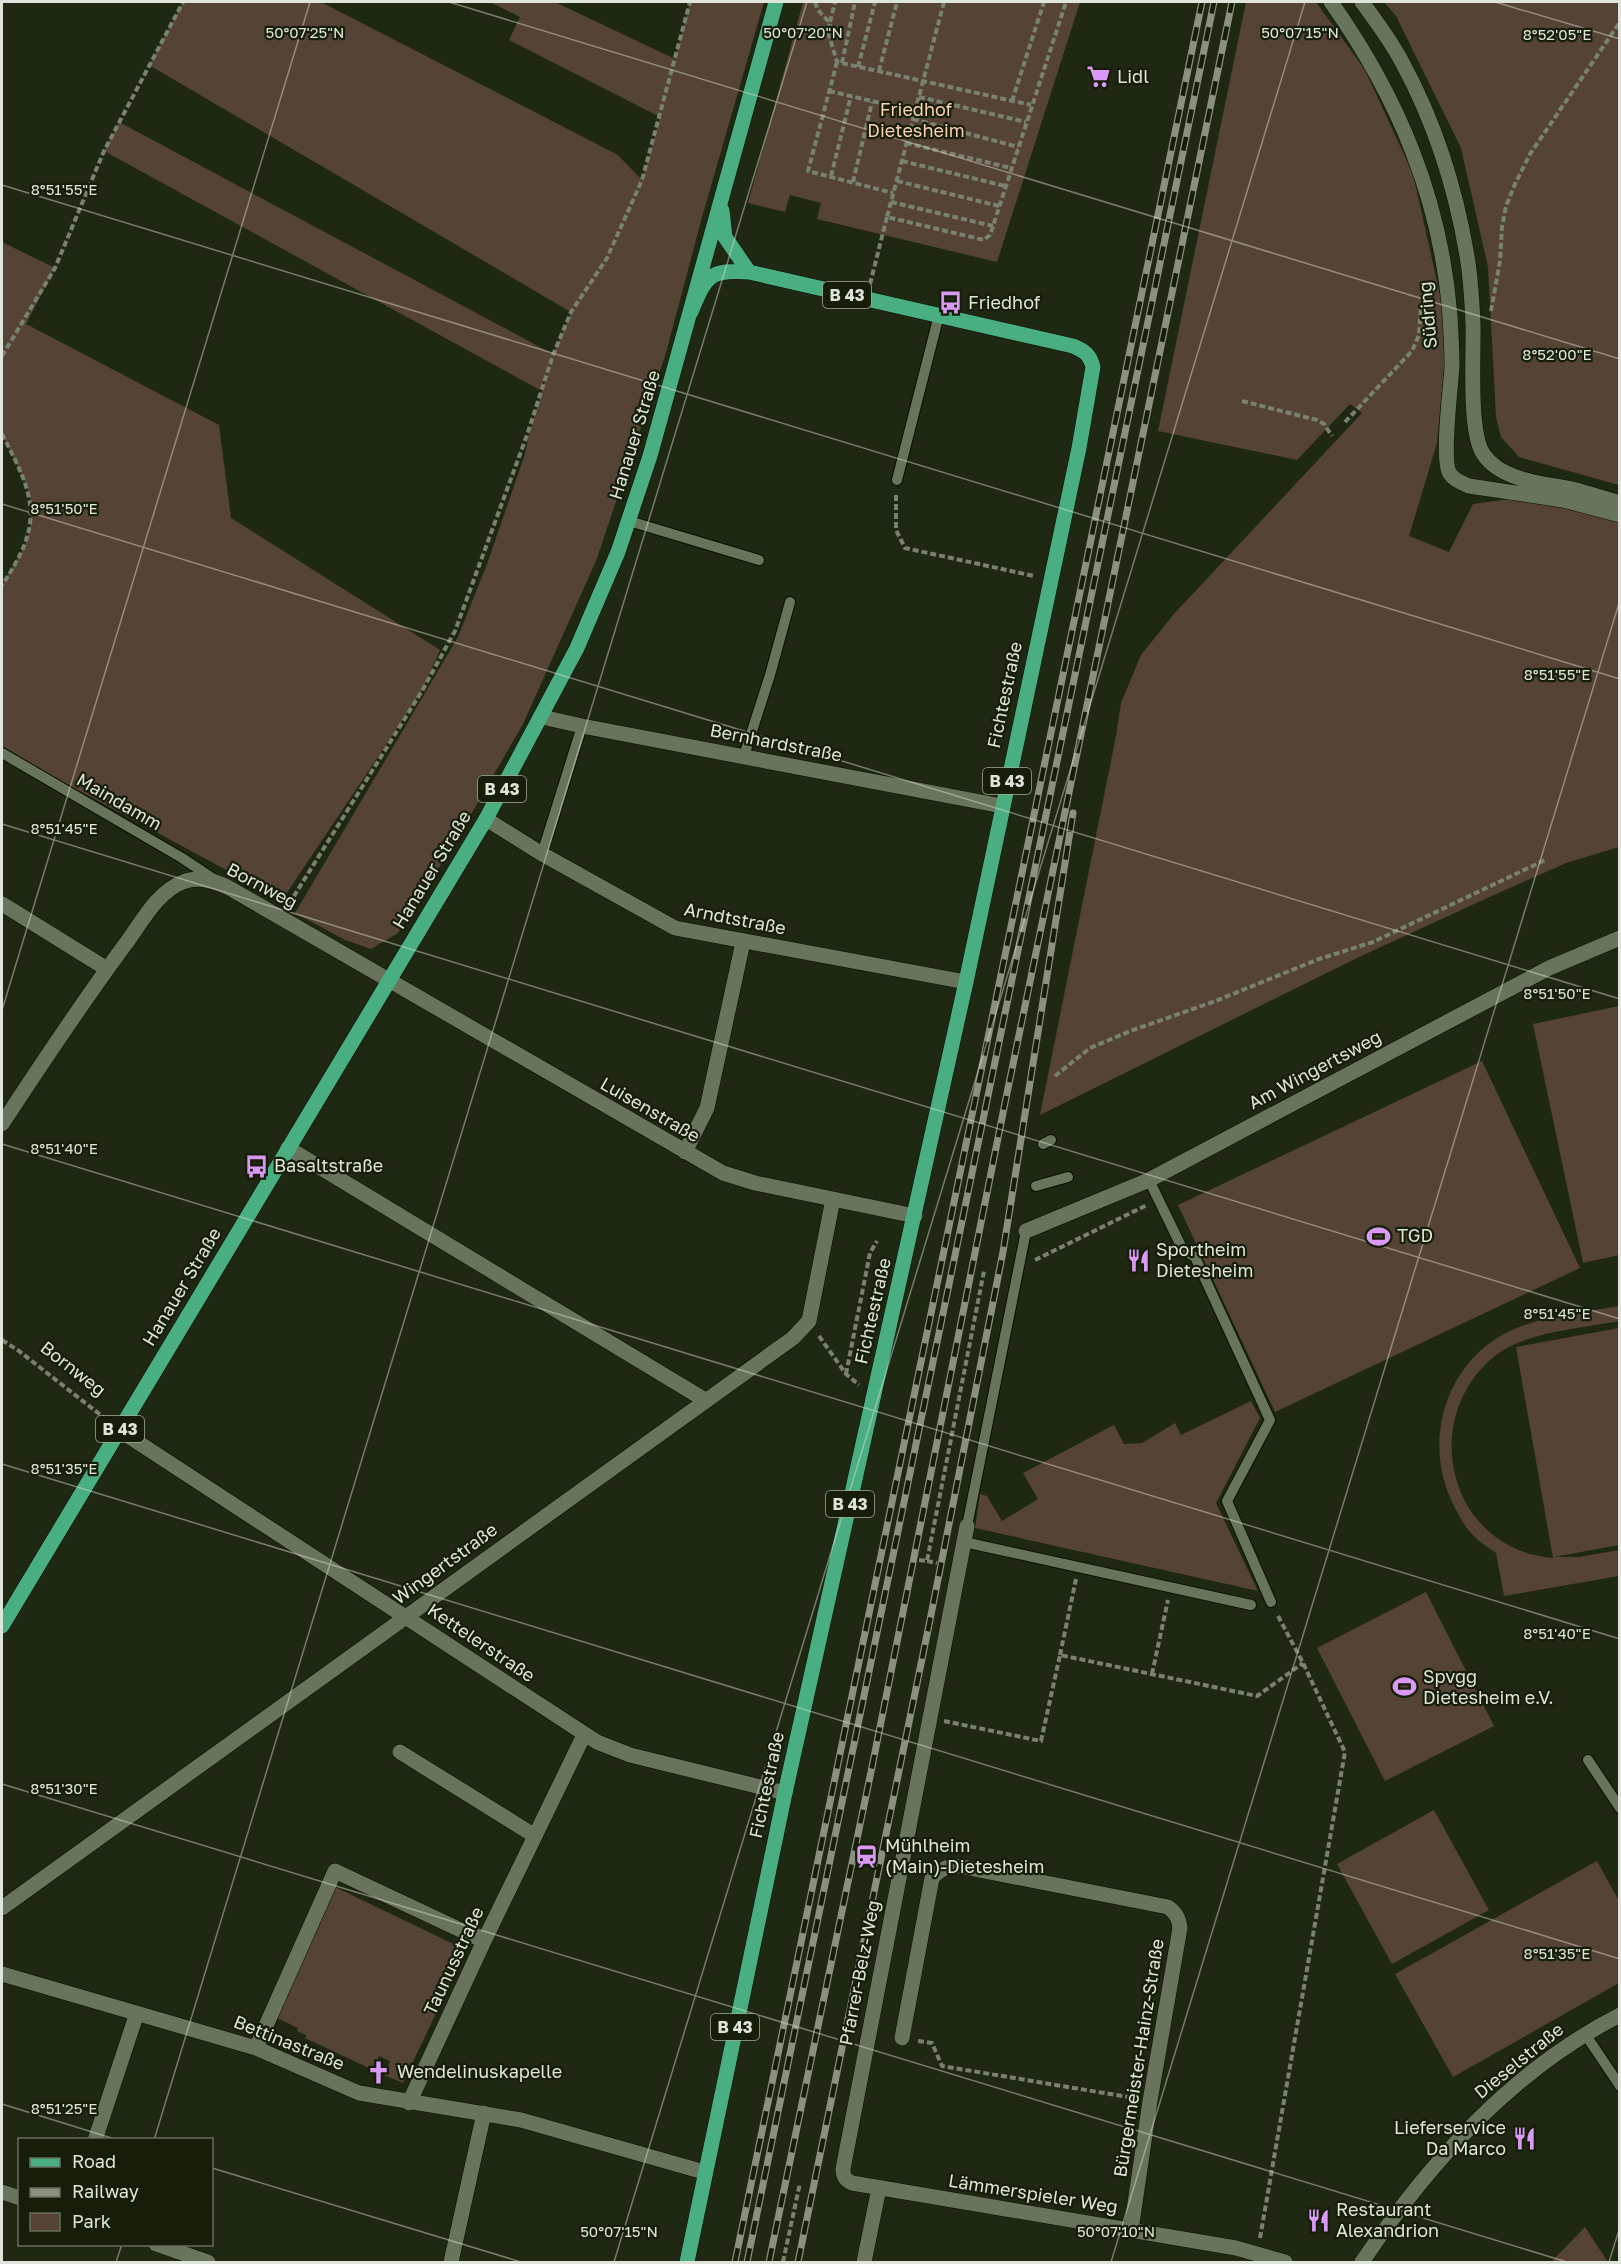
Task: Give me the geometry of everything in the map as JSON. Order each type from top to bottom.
[{"type":"main road","name":"Hanauer Straße","points":[[2,1626],[486,819],[542,717],[597,602],[629,521],[650,456],[776,2]]},
{"type":"main road","name":"B 43","points":[[721,198],[725,237],[749,272]]},
{"type":"main road","name":"B 43","points":[[691,312],[700,292],[713,275],[726,270],[749,272],[939,315]]},
{"type":"main road","name":"Fichtestraße","points":[[687,2262],[785,1793],[966,982],[1079,448],[1093,367],[1085,351],[1073,346],[939,315]]},
{"type":"street","name":"Südring","points":[[1331,2],[1355,37],[1395,109],[1413,149],[1432,212],[1446,279],[1450,320],[1452,363],[1446,456],[1450,475],[1469,486],[1563,500],[1620,515]]},
{"type":"street","points":[[1362,2],[1384,33],[1407,74],[1442,157],[1456,206],[1467,255],[1472,295],[1474,409],[1482,454],[1502,470],[1527,480],[1620,503]]},
{"type":"street","name":"Bernhardstraße","points":[[542,717],[1002,806]]},
{"type":"street","name":"Arndtstraße","points":[[486,819],[542,854],[675,928],[966,982]]},
{"type":"street","name":"Bornweg","points":[[2,1124],[107,969],[160,898],[182,882],[197,880],[219,882],[388,981]]},
{"type":"street","points":[[2,904],[107,969]]},
{"type":"street","name":"Am Wingertsweg","points":[[1026,1231],[1149,1180],[1549,968],[1620,938]]},
{"type":"street","points":[[685,1152],[707,1108],[742,942]]},
{"type":"street","name":"Luisenstraße","points":[[388,981],[710,1167],[737,1179],[915,1216]]},
{"type":"street","points":[[288,1148],[705,1400]]},
{"type":"street","points":[[808,1321],[833,1199]]},
{"type":"street","name":"Wingertstraße","points":[[2,1908],[793,1338],[808,1321]]},
{"type":"street","name":"Kettelerstraße","points":[[119,1430],[604,1746],[630,1755],[785,1793]]},
{"type":"street","name":"Pfarrer-Belz-Weg","points":[[879,2188],[846,2181],[843,2169],[967,1526]]},
{"type":"street","name":"Taunusstraße","points":[[409,2103],[484,1941],[584,1735]]},
{"type":"street","points":[[400,1752],[535,1836]]},
{"type":"street","name":"Bürgermeister-Hainz-Straße","points":[[902,2038],[932,1878],[944,1868],[953,1865],[1168,1907],[1179,1918],[1180,1928],[1150,2101],[1131,2230]]},
{"type":"street","points":[[256,2048],[335,1871],[484,1941]]},
{"type":"street","name":"Bettinastraße","points":[[2,1974],[256,2048],[359,2093],[552,2128],[704,2172]]},
{"type":"street","points":[[95,2138],[137,2013]]},
{"type":"street","name":"Dieselstraße","points":[[1362,2262],[1407,2198],[1486,2112],[1541,2064],[1585,2034],[1620,2015]]},
{"type":"street","points":[[451,2262],[484,2114]]},
{"type":"street","points":[[864,2262],[879,2188]]},
{"type":"street","name":"Lämmerspieler Weg","points":[[879,2188],[1131,2230],[1257,2253],[1285,2262]]},
{"type":"street","points":[[2,2192],[18,2197]]},
{"type":"street","points":[[159,2246],[175,2257],[208,2262]]},
{"type":"lane","points":[[897,480],[939,315]]},
{"type":"lane","points":[[629,521],[759,560]]},
{"type":"lane","points":[[744,756],[790,602]]},
{"type":"lane","points":[[542,854],[582,726]]},
{"type":"lane","name":"Maindamm","points":[[2,753],[219,882]]},
{"type":"lane","points":[[1036,1186],[1068,1177]]},
{"type":"lane","points":[[1149,1180],[1183,1250],[1195,1257],[1270,1420],[1227,1501],[1271,1602]]},
{"type":"lane","points":[[967,1526],[1026,1231]]},
{"type":"lane","points":[[964,1542],[1251,1605]]},
{"type":"lane","points":[[1588,1760],[1620,1808]]},
{"type":"lane","points":[[1585,2034],[1620,2086]]},
{"type":"path","points":[[2,356],[55,268],[104,151],[183,2]]},
{"type":"path","points":[[281,917],[416,701],[455,631],[523,446],[553,355],[572,312],[607,258],[642,180],[690,2]]},
{"type":"path","points":[[815,2],[818,10],[830,22]]},
{"type":"path","points":[[835,2],[828,32],[839,63]]},
{"type":"path","points":[[855,2],[808,171],[893,192]]},
{"type":"path","points":[[858,67],[875,2]]},
{"type":"path","points":[[879,71],[897,2]]},
{"type":"path","points":[[859,282],[870,285],[944,2]]},
{"type":"path","points":[[1012,101],[1044,2]]},
{"type":"path","points":[[887,218],[984,240],[990,235],[1066,2]]},
{"type":"path","points":[[1488,318],[1500,261],[1506,206],[1515,184],[1530,153],[1620,22]]},
{"type":"path","points":[[839,63],[1031,105]]},
{"type":"path","points":[[829,91],[915,111]]},
{"type":"path","points":[[831,176],[851,96]]},
{"type":"path","points":[[919,97],[1026,122]]},
{"type":"path","points":[[852,182],[872,102]]},
{"type":"path","points":[[913,119],[1018,147]]},
{"type":"path","points":[[906,144],[1011,168]]},
{"type":"path","points":[[902,161],[1005,186]]},
{"type":"path","points":[[897,181],[999,206]]},
{"type":"path","points":[[891,202],[993,226]]},
{"type":"path","points":[[1345,422],[1412,351],[1419,335],[1421,306],[1429,299],[1435,303]]},
{"type":"path","points":[[1242,401],[1317,420],[1324,423],[1332,436]]},
{"type":"path","points":[[2,434],[27,487],[32,505],[30,528],[25,545],[2,585]]},
{"type":"path","points":[[897,480],[896,530],[905,548],[1050,579]]},
{"type":"path","points":[[1055,1076],[1090,1048],[1319,959],[1373,942],[1545,860]]},
{"type":"path","points":[[1028,1263],[1142,1207]]},
{"type":"path","points":[[846,1374],[870,1253],[877,1240]]},
{"type":"path","points":[[927,1562],[984,1271]]},
{"type":"path","points":[[808,1321],[846,1374],[874,1397]]},
{"type":"path","name":"Bornweg","points":[[2,1340],[119,1430]]},
{"type":"path","points":[[919,1560],[937,1563]]},
{"type":"path","points":[[929,1718],[1041,1741],[1079,1567]]},
{"type":"path","points":[[1152,1674],[1170,1587]]},
{"type":"path","points":[[1257,2253],[1345,1752],[1271,1602]]},
{"type":"path","points":[[1060,1655],[1257,1696],[1303,1664]]},
{"type":"path","points":[[902,2038],[932,2043],[942,2066],[1150,2101]]},
{"type":"path","points":[[783,2262],[800,2183]]},
{"type":"green space","points":[[183,2],[321,2],[618,155],[642,180],[660,117],[509,40],[520,17],[490,2],[555,2],[675,59],[690,2],[764,2],[666,353],[596,561],[523,724],[459,835],[398,933],[371,949],[345,940],[295,913],[458,637],[487,564],[525,454],[548,371],[540,390],[104,151],[119,122],[553,354],[571,312],[149,65]]},
{"type":"green space","name":"Friedhof Dietesheim","points":[[803,2],[1080,2],[997,262],[817,219],[821,203],[790,195],[785,212],[748,203]]},
{"type":"green space","points":[[1246,2],[1316,2],[1365,70],[1413,174],[1444,313],[1444,369],[1437,443],[1409,536],[1449,552],[1473,504],[1517,498],[1587,511],[1619,522],[1619,847],[1566,863],[1357,958],[1040,1115],[1121,703],[1141,655],[1173,615],[1362,413],[1350,404],[1297,460],[1158,431]]},
{"type":"green space","points":[[1384,2],[1619,2],[1619,485],[1519,457],[1501,437],[1496,417],[1488,267],[1461,148],[1396,16]]},
{"type":"green space","points":[[2,242],[55,268],[26,324],[219,425],[231,518],[440,650],[422,691],[282,900],[2,749],[2,585],[25,545],[30,528],[32,505],[27,487],[2,434]]},
{"type":"green space","points":[[1619,1006],[1619,1255],[1583,1263],[1533,1024]]},
{"type":"green space","name":"TGD","points":[[1482,1061],[1580,1268],[1275,1412],[1178,1205]]},
{"type":"green space","points":[[1619,1306],[1619,1321],[1534,1337],[1502,1351],[1489,1361],[1467,1388],[1455,1418],[1452,1450],[1457,1481],[1470,1510],[1491,1533],[1519,1550],[1553,1558],[1516,1347],[1619,1328],[1619,1545],[1554,1557],[1579,1557],[1619,1550],[1619,1576],[1504,1596],[1496,1553],[1477,1539],[1466,1527],[1445,1484],[1440,1460],[1440,1437],[1443,1414],[1451,1392],[1462,1371],[1478,1353],[1497,1338],[1540,1320]]},
{"type":"green space","points":[[1251,1401],[1260,1418],[1216,1503],[1258,1591],[975,1528],[980,1494],[987,1496],[1002,1521],[1038,1499],[1023,1473],[1114,1425],[1124,1444],[1142,1443],[1175,1423],[1181,1435]]},
{"type":"green space","name":"Spvgg Dietesheim e.V.","points":[[1426,1592],[1494,1726],[1385,1781],[1317,1648]]},
{"type":"green space","points":[[1434,1810],[1489,1910],[1392,1964],[1337,1864]]},
{"type":"green space","points":[[1597,1861],[1619,1901],[1619,1983],[1453,2077],[1395,1974]]},
{"type":"green space","points":[[335,1887],[466,1950],[403,2083],[384,2075],[390,2061],[379,2056],[373,2070],[305,2038],[306,2035],[297,2031],[298,2028],[277,2018]]},
{"type":"green space","points":[[1585,2227],[1608,2262],[1551,2262]]},
{"type":"railway","points":[[735,2262],[1202,2]]},
{"type":"railway","points":[[747,2262],[1214,2]]},
{"type":"railway","points":[[769,2262],[1232,2]]},
{"type":"railway","points":[[798,2262],[1003,1252],[1073,813]]},
{"type":"place","name":"Lidl","points":[[1099,77]]},
{"type":"place","name":"Friedhof","points":[[950,303]]},
{"type":"place","name":"Basaltstraße","points":[[256,1166]]},
{"type":"place","name":"TGD","points":[[1379,1236]]},
{"type":"place","name":"Sportheim Dietesheim","points":[[1138,1260]]},
{"type":"place","name":"Spvgg Dietesheim e.V.","points":[[1405,1687]]},
{"type":"place","name":"Mühlheim (Main)-Dietesheim","points":[[867,1856]]},
{"type":"place","name":"Wendelinuskapelle","points":[[379,2072]]},
{"type":"place","name":"Lieferservice Da Marco","points":[[1524,2138]]},
{"type":"place","name":"Restaurant Alexandrion","points":[[1318,2220]]}]
